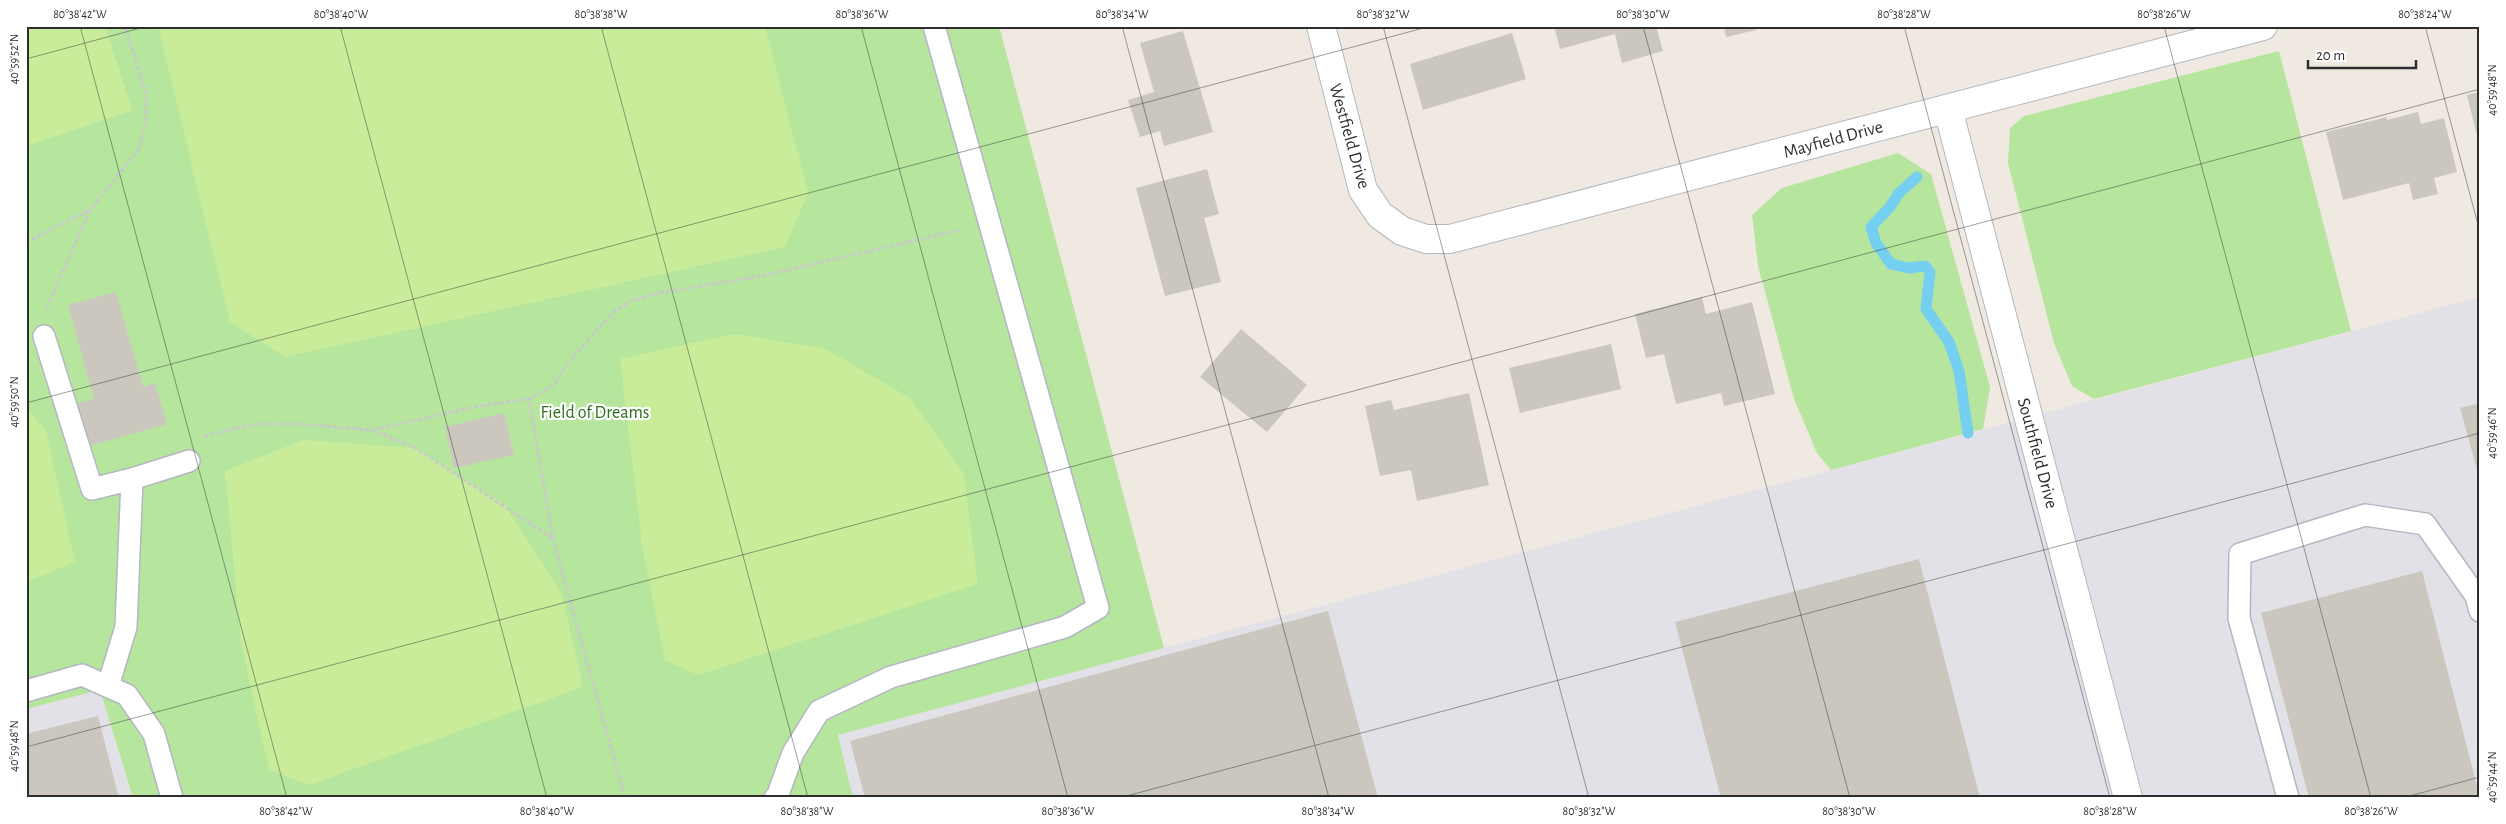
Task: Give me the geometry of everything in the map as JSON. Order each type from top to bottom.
[{"type":"street","name":"Westfield Drive","points":[[1320,26],[1363,190],[1380,215],[1402,231]]},
{"type":"street","name":"Mayfield Drive","points":[[1402,231],[1426,239],[1450,239],[2263,26]]},
{"type":"street","name":"Southfield Drive","points":[[1948,109],[2128,798]]},
{"type":"lane","points":[[775,798],[793,753],[819,711],[891,677],[1065,627],[1098,608],[934,26]]},
{"type":"lane","points":[[44,336],[92,489],[189,461]]},
{"type":"lane","points":[[108,686],[126,627],[132,478]]},
{"type":"lane","points":[[2288,798],[2239,618],[2240,554],[2365,515],[2425,524],[2476,596],[2480,612]]},
{"type":"lane","points":[[26,691],[82,675],[127,695],[154,734],[172,798]]},
{"type":"path","points":[[44,336],[46,308],[90,210],[138,149],[146,120],[146,93],[125,26]]},
{"type":"path","points":[[26,242],[90,210]]},
{"type":"path","points":[[189,461],[189,440],[256,424],[298,424],[372,430],[478,406],[529,399],[554,385],[565,367],[602,324],[616,310],[633,300],[659,293],[762,276],[989,223]]},
{"type":"path","points":[[529,399],[554,539],[626,798]]},
{"type":"path","points":[[372,430],[416,448],[554,539]]},
{"type":"shaded area","points":[[2480,297],[2480,798],[853,798],[837,735]]},
{"type":"shaded area","points":[[100,690],[133,798],[26,798],[26,709]]},
{"type":"green space","name":"Field of Dreams","points":[[26,26],[999,26],[1164,648],[838,735],[853,798],[133,798],[100,690],[26,709]]},
{"type":"green space","points":[[26,26],[105,26],[132,110],[26,146]]},
{"type":"green space","points":[[158,26],[765,26],[808,193],[785,247],[285,357],[230,322]]},
{"type":"green space","points":[[2279,51],[2351,331],[2094,399],[2072,386],[2054,343],[2008,163],[2010,128],[2024,116]]},
{"type":"green space","points":[[1898,153],[1931,174],[1990,387],[1983,429],[1831,470],[1817,453],[1794,399],[1758,266],[1752,215],[1782,188]]},
{"type":"green space","points":[[733,334],[824,348],[910,398],[964,474],[978,584],[698,675],[665,660],[642,545],[620,359]]},
{"type":"green space","points":[[26,407],[46,431],[75,562],[26,582]]},
{"type":"green space","points":[[303,440],[416,448],[505,505],[562,594],[583,687],[309,785],[269,770],[241,643],[225,471]]},
{"type":"building","points":[[1554,26],[1656,26],[1663,51],[1622,63],[1615,34],[1560,49]]},
{"type":"building","points":[[1724,26],[1756,26],[1756,30],[1726,37]]},
{"type":"building","points":[[1183,31],[1213,132],[1164,146],[1160,131],[1140,137],[1128,100],[1154,92],[1140,43]]},
{"type":"building","points":[[1512,33],[1526,79],[1423,110],[1410,64]]},
{"type":"building","points":[[2480,92],[2480,144],[2479,144],[2467,95]]},
{"type":"building","points":[[2418,112],[2421,124],[2444,118],[2457,172],[2434,178],[2438,194],[2413,200],[2409,183],[2343,200],[2326,132],[2387,117],[2387,120]]},
{"type":"building","points":[[1207,169],[1219,214],[1204,218],[1221,282],[1165,296],[1136,188]]},
{"type":"building","points":[[116,292],[143,387],[155,383],[167,424],[86,447],[74,404],[94,399],[68,305]]},
{"type":"building","points":[[1702,297],[1706,314],[1752,302],[1775,394],[1724,406],[1721,393],[1676,404],[1664,354],[1646,358],[1635,314]]},
{"type":"building","points":[[1241,329],[1307,385],[1267,432],[1200,377]]},
{"type":"building","points":[[1611,344],[1621,389],[1520,413],[1509,368]]},
{"type":"building","points":[[1469,393],[1489,485],[1417,501],[1411,470],[1380,476],[1365,406],[1391,400],[1394,410]]},
{"type":"building","points":[[2480,403],[2480,477],[2479,477],[2460,408]]},
{"type":"building","points":[[504,413],[514,455],[454,468],[445,427]]},
{"type":"building","points":[[1919,559],[1980,798],[1721,798],[1675,622]]},
{"type":"building","points":[[2422,571],[2480,798],[2309,798],[2261,613]]},
{"type":"building","points":[[1328,611],[1378,798],[865,798],[850,741]]},
{"type":"building","points":[[98,716],[119,798],[26,798],[26,734]]},
{"type":"waterway","points":[[1917,177],[1899,193],[1890,207],[1871,227],[1876,243],[1891,264],[1909,268],[1925,266],[1930,272],[1926,309],[1949,342],[1959,371],[1968,433]]}]
